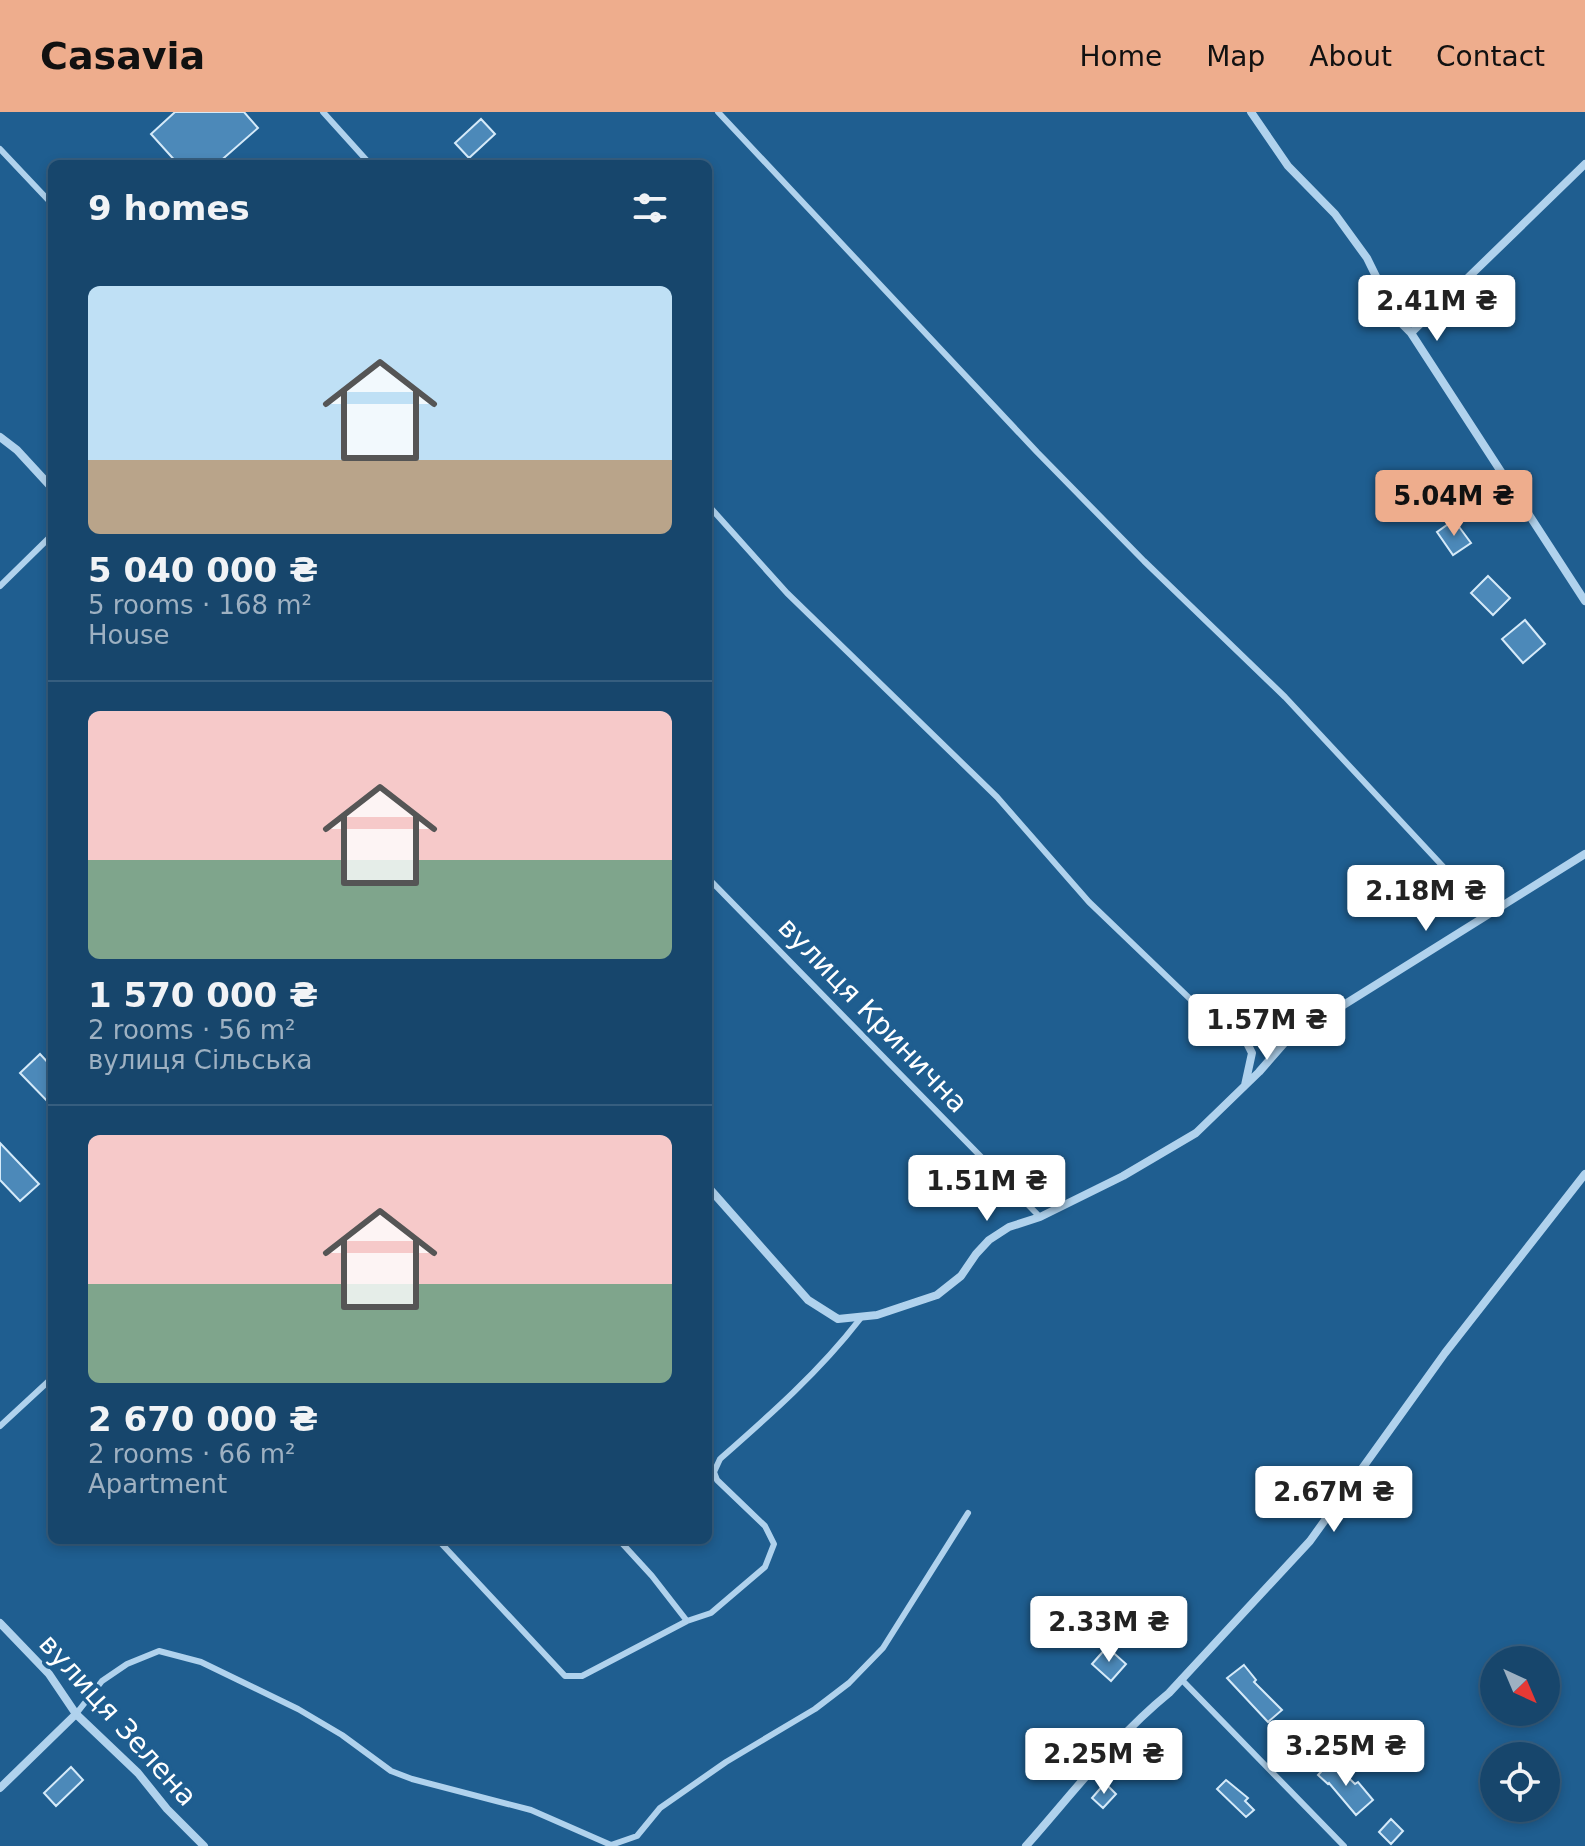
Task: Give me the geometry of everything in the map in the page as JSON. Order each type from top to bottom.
[{"type":"street","points":[[1251,112],[1288,166],[1335,214],[1367,258],[1397,319],[1411,333],[1585,601]]},
{"type":"street","points":[[1411,333],[1585,164]]},
{"type":"street","points":[[0,437],[17,450],[48,484]]},
{"type":"street","points":[[712,1192],[808,1300],[838,1319],[860,1319],[937,1295],[961,1276],[989,1240],[1009,1227],[1040,1217],[1135,1169],[1184,1141],[1245,1086],[1286,1041],[1585,854]]},
{"type":"street","points":[[1245,1086],[1252,1053],[1246,1041]]},
{"type":"street","points":[[1026,1846],[1114,1747],[1310,1541],[1445,1353],[1585,1174]]},
{"type":"street","name":"вулиця Зелена","points":[[0,1623],[49,1674],[76,1714],[138,1773],[167,1809],[204,1846]]},
{"type":"street","points":[[0,1788],[76,1714]]},
{"type":"lane","points":[[323,112],[366,160]]},
{"type":"lane","points":[[718,112],[1037,452],[1285,697],[1450,874],[1483,906],[1493,910]]},
{"type":"lane","points":[[0,149],[48,200]]},
{"type":"lane","points":[[712,509],[787,593],[997,797],[1089,902],[1218,1026],[1246,1041],[1286,1041]]},
{"type":"lane","points":[[0,586],[48,539]]},
{"type":"lane","name":"вулиця Кринична","points":[[712,882],[1040,1217]]},
{"type":"lane","points":[[442,1544],[565,1676],[582,1676],[687,1621],[711,1613],[765,1567],[774,1544],[765,1526],[717,1480],[714,1472],[720,1459],[812,1376],[860,1319]]},
{"type":"lane","points":[[0,1426],[48,1382]]},
{"type":"lane","points":[[76,1714],[102,1681],[127,1664],[159,1651],[201,1662],[298,1709],[342,1735],[391,1771],[531,1810],[611,1845],[637,1836],[660,1808],[726,1762],[815,1709],[849,1683],[883,1648],[968,1513]]},
{"type":"lane","points":[[623,1544],[687,1621]]},
{"type":"lane","points":[[1181,1679],[1344,1846]]},
{"type":"building","points":[[175,112],[244,112],[258,128],[222,160],[174,160],[151,134]]},
{"type":"building","points":[[481,119],[495,134],[469,158],[455,143]]},
{"type":"building","points":[[1454,520],[1471,543],[1453,555],[1437,532]]},
{"type":"building","points":[[1488,576],[1510,598],[1493,615],[1471,593]]},
{"type":"building","points":[[1525,620],[1545,644],[1523,663],[1502,639]]},
{"type":"building","points":[[40,1054],[48,1063],[48,1102],[20,1073]]},
{"type":"building","points":[[0,1143],[39,1184],[20,1201],[0,1180]]},
{"type":"building","points":[[1107,1647],[1126,1664],[1111,1681],[1092,1664]]},
{"type":"building","points":[[1244,1665],[1256,1680],[1254,1682],[1282,1710],[1268,1722],[1227,1678]]},
{"type":"building","points":[[1298,1727],[1309,1740],[1291,1755],[1281,1742]]},
{"type":"building","points":[[1331,1761],[1355,1784],[1358,1782],[1373,1800],[1356,1815],[1329,1783],[1318,1775]]},
{"type":"building","points":[[71,1767],[83,1780],[56,1806],[44,1793]]},
{"type":"building","points":[[1226,1780],[1248,1798],[1245,1801],[1254,1810],[1246,1817],[1217,1789]]},
{"type":"building","points":[[1105,1783],[1116,1794],[1103,1808],[1092,1798]]},
{"type":"building","points":[[1391,1819],[1403,1831],[1391,1844],[1379,1832]]}]
